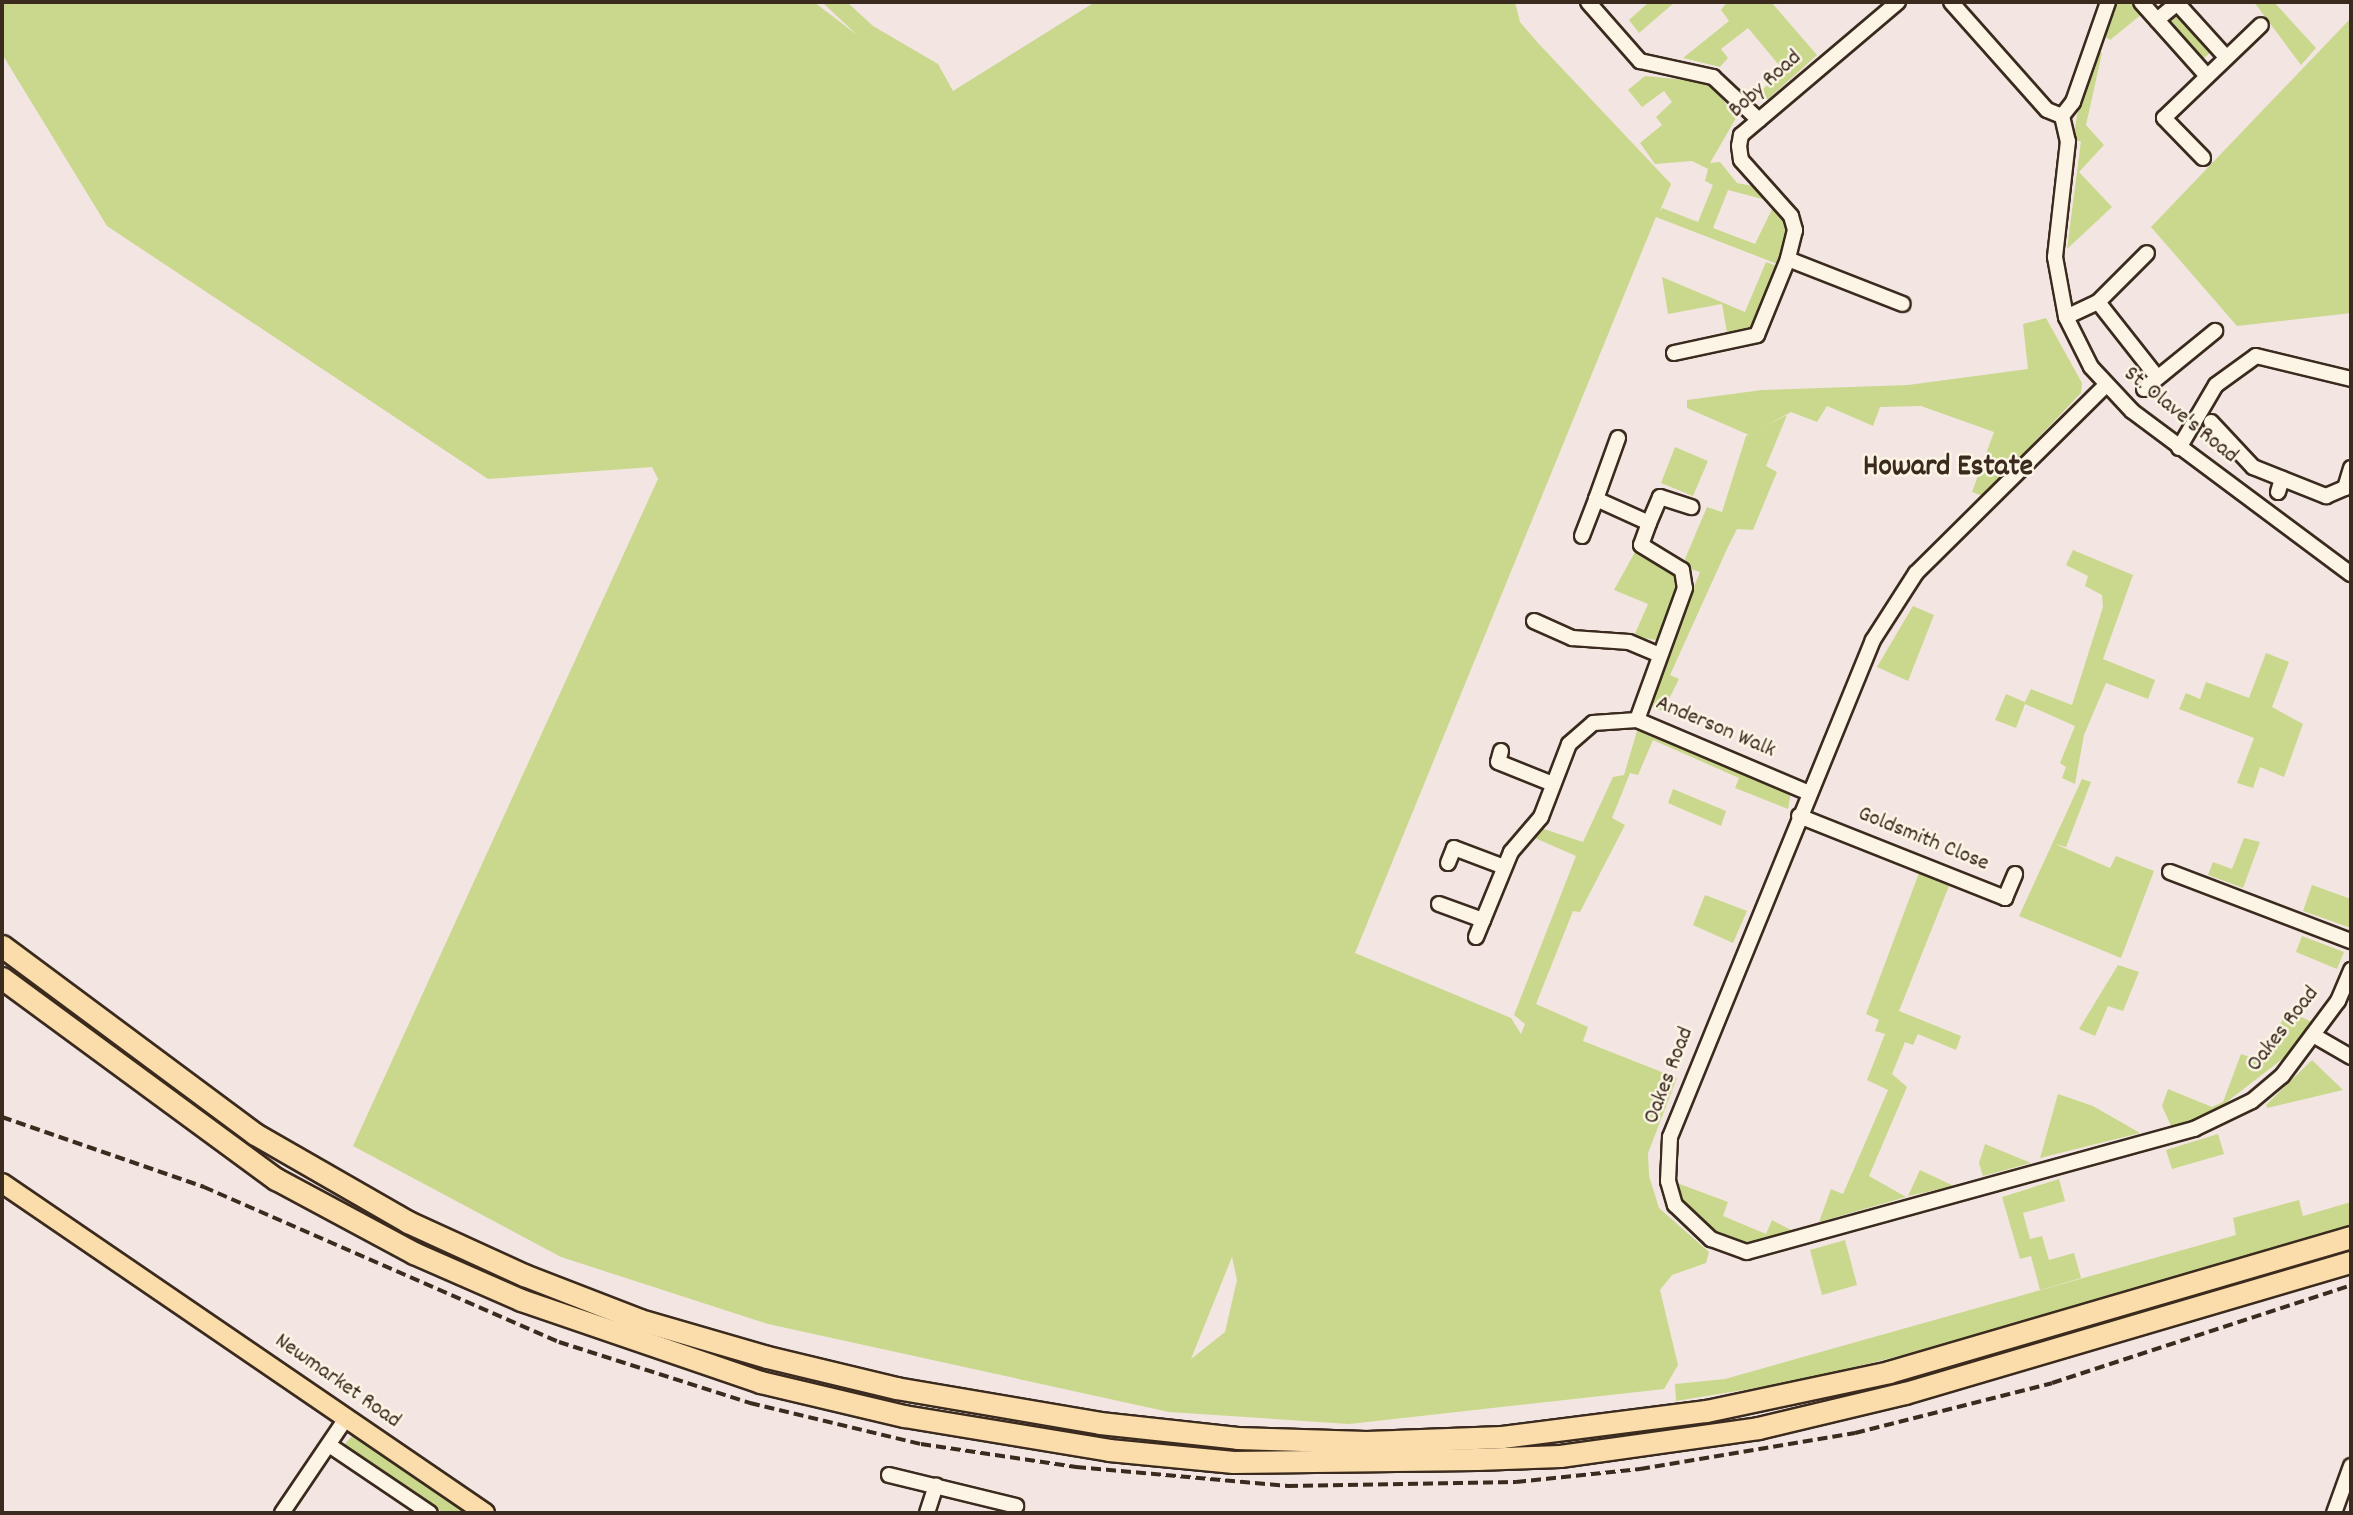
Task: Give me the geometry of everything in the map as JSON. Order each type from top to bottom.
[{"type":"highway","points":[[2,946],[256,1134],[408,1222],[524,1275],[640,1320],[766,1357],[897,1388],[1100,1423],[1237,1438],[1366,1442],[1502,1437],[1706,1411],[1889,1372],[2351,1237]]},
{"type":"highway","points":[[2,978],[267,1173],[414,1253],[521,1300],[760,1382],[904,1416],[1109,1450],[1323,1464],[1477,1459],[1560,1456],[1758,1428],[1905,1393],[2351,1262]]},
{"type":"main road","name":"Newmarket Road","points":[[2,1182],[485,1513]]},
{"type":"street","points":[[1588,2],[1640,61],[1713,77],[1759,120]]},
{"type":"street","name":"Boby Road","points":[[1674,353],[1757,335],[1788,259],[1791,216],[1741,160],[1741,135],[1898,2]]},
{"type":"street","points":[[1951,2],[2047,110],[2062,116],[2073,102],[2108,2]]},
{"type":"street","points":[[2141,2],[2207,76]]},
{"type":"street","points":[[2157,20],[2178,3],[2226,57]]},
{"type":"street","points":[[2203,158],[2164,118],[2261,25]]},
{"type":"street","name":"St. Olave's Road","points":[[2062,116],[2068,141],[2054,226],[2066,317],[2105,386],[2179,448],[2351,574]]},
{"type":"street","points":[[2066,317],[2098,302],[2147,253]]},
{"type":"street","points":[[1788,259],[1903,304]]},
{"type":"street","points":[[2098,302],[2157,377]]},
{"type":"street","points":[[2144,389],[2215,331]]},
{"type":"street","points":[[2179,448],[2216,385],[2256,356],[2351,379]]},
{"type":"street","name":"Oakes Road","points":[[2105,386],[1916,573],[1873,640],[1670,1137],[1668,1181],[1675,1205],[1718,1242],[1747,1252],[1775,1247],[2194,1129],[2265,1091],[2313,1035],[2351,970]]},
{"type":"street","points":[[2211,422],[2253,467],[2280,485],[2336,495],[2351,468]]},
{"type":"street","points":[[1582,536],[1618,438]]},
{"type":"street","points":[[1637,720],[1685,588],[1682,570],[1641,545],[1660,497],[1691,507]]},
{"type":"street","points":[[1596,499],[1649,523]]},
{"type":"street","points":[[1534,621],[1572,638],[1629,642],[1659,655]]},
{"type":"street","name":"Anderson Walk","points":[[1476,937],[1504,867],[1541,817],[1569,744],[1583,729],[1637,720],[1809,793]]},
{"type":"street","points":[[1501,751],[1498,762],[1553,784]]},
{"type":"street","name":"Goldsmith Close","points":[[1799,816],[2005,898],[2015,874]]},
{"type":"street","points":[[1448,863],[1454,848],[1504,867]]},
{"type":"street","points":[[2170,872],[2351,941]]},
{"type":"street","points":[[1439,904],[1483,920]]},
{"type":"street","points":[[2313,1035],[2351,1057]]},
{"type":"street","points":[[282,1513],[332,1447],[347,1417]]},
{"type":"street","points":[[332,1447],[430,1513]]},
{"type":"street","points":[[2334,1513],[2351,1466]]},
{"type":"street","points":[[889,1475],[1016,1506]]},
{"type":"street","points":[[927,1513],[936,1485]]},
{"type":"green space","points":[[2,2],[814,2],[857,35],[822,2],[847,2],[873,26],[938,64],[953,91],[1095,2],[1515,2],[1520,22],[1538,43],[1671,184],[1659,213],[1662,208],[1698,222],[1713,185],[1705,181],[1708,169],[1692,161],[1655,164],[1640,143],[1662,125],[1656,117],[1672,102],[1664,91],[1642,107],[1628,90],[1645,76],[1706,82],[1715,89],[1736,118],[1710,163],[1720,162],[1737,183],[1758,187],[1770,201],[1728,190],[1713,228],[1755,244],[1774,205],[1790,228],[1780,265],[1656,217],[1355,953],[1511,1018],[1521,1034],[1525,1024],[1514,1015],[1576,856],[1535,838],[1541,828],[1583,842],[1613,777],[1624,775],[1639,724],[1791,792],[1788,809],[1735,788],[1739,778],[1653,740],[1638,775],[1630,773],[1612,818],[1625,825],[1580,912],[1573,911],[1536,1004],[1588,1027],[1583,1041],[1677,1078],[1648,1153],[1649,1176],[1659,1208],[1709,1252],[1706,1263],[1672,1275],[1660,1290],[1678,1365],[1664,1389],[1349,1424],[1169,1412],[768,1324],[561,1257],[353,1146],[658,479],[652,467],[488,479],[107,226],[2,54]],"holes":[[[1232,1257],[1237,1280],[1225,1332],[1191,1359]]]},
{"type":"green space","points":[[1649,2],[1675,2],[1639,33],[1629,20]]},
{"type":"green space","points":[[1727,2],[1771,2],[1817,55],[1768,99],[1752,98],[1784,71],[1748,28],[1721,49],[1728,58],[1720,67],[1683,58],[1729,21],[1721,10]]},
{"type":"green space","points":[[2116,2],[2132,2],[2142,14],[2110,40],[2103,35]]},
{"type":"green space","points":[[2254,2],[2274,2],[2316,48],[2301,65]]},
{"type":"green space","points":[[2176,8],[2214,49],[2201,61],[2163,20]]},
{"type":"green space","points":[[2351,18],[2351,313],[2237,326],[2151,227]]},
{"type":"green space","points":[[2096,52],[2102,53],[2086,125],[2104,145],[2079,172],[2112,207],[2067,249],[2081,141],[2073,141],[2077,115]]},
{"type":"green space","points":[[1766,262],[1780,267],[1756,328],[1728,338],[1722,304],[1668,314],[1662,277],[1745,312]]},
{"type":"green space","points":[[2046,318],[2082,383],[2081,393],[1983,496],[1972,492],[1994,432],[1921,406],[1880,407],[1873,426],[1827,406],[1817,422],[1791,412],[1749,435],[1687,408],[1687,400],[1762,390],[1908,385],[2028,369],[2023,324]]},
{"type":"green space","points":[[1787,415],[1766,466],[1777,472],[1753,530],[1737,529],[1727,549],[1670,675],[1679,679],[1663,711],[1646,705],[1700,572],[1682,566],[1707,507],[1722,512],[1746,436]]},
{"type":"green space","points":[[1675,447],[1708,461],[1693,496],[1661,483]]},
{"type":"green space","points":[[2073,550],[2133,575],[2103,659],[2155,680],[2148,699],[2106,683],[2084,735],[2075,784],[2062,778],[2066,767],[2060,763],[2075,726],[2025,704],[2016,728],[1995,720],[2006,694],[2025,702],[2031,689],[2072,705],[2103,607],[2102,595],[2085,586],[2088,576],[2066,565]]},
{"type":"green space","points":[[1635,552],[1676,572],[1679,589],[1661,641],[1634,636],[1648,604],[1614,590]]},
{"type":"green space","points":[[1913,606],[1934,615],[1908,681],[1877,667]]},
{"type":"green space","points":[[2266,653],[2289,662],[2272,707],[2303,724],[2284,777],[2260,767],[2253,788],[2237,783],[2254,738],[2179,709],[2186,693],[2200,699],[2206,682],[2249,698]]},
{"type":"green space","points":[[2082,779],[2091,782],[2066,847],[2055,844],[2110,868],[2116,856],[2154,871],[2121,958],[2019,916]]},
{"type":"green space","points":[[1673,789],[1726,811],[1721,826],[1668,803]]},
{"type":"green space","points":[[2244,838],[2260,842],[2243,888],[2208,875],[2213,862],[2232,869]]},
{"type":"green space","points":[[1919,873],[1949,886],[1899,1011],[1961,1036],[1956,1050],[1918,1034],[1913,1045],[1905,1042],[1892,1074],[1907,1087],[1869,1176],[1906,1197],[1819,1222],[1831,1189],[1843,1194],[1888,1090],[1867,1080],[1885,1034],[1875,1031],[1879,1020],[1866,1014]]},
{"type":"green space","points":[[2312,885],[2351,899],[2351,928],[2303,911]]},
{"type":"green space","points":[[1705,895],[1747,911],[1733,943],[1693,925]]},
{"type":"green space","points":[[2302,936],[2344,952],[2337,969],[2296,952]]},
{"type":"green space","points":[[2118,965],[2139,972],[2123,1011],[2108,1006],[2095,1036],[2079,1029]]},
{"type":"green space","points":[[2286,1010],[2314,1023],[2290,1053],[2210,1115],[2172,1128],[2162,1106],[2168,1089],[2212,1107],[2223,1102],[2241,1054],[2266,1062]]},
{"type":"green space","points":[[2312,1060],[2343,1090],[2267,1108],[2266,1105]]},
{"type":"green space","points":[[2058,1094],[2093,1106],[2140,1133],[2040,1158]]},
{"type":"green space","points":[[2218,1134],[2224,1154],[2172,1169],[2166,1150]]},
{"type":"green space","points":[[1985,1144],[2031,1163],[1983,1176],[1979,1163]]},
{"type":"green space","points":[[1920,1170],[1954,1186],[1908,1196]]},
{"type":"green space","points":[[2059,1179],[2065,1201],[2023,1213],[2030,1239],[2042,1236],[2049,1260],[2074,1253],[2081,1278],[2040,1290],[2031,1256],[2020,1259],[2002,1197]]},
{"type":"green space","points":[[1677,1183],[1728,1202],[1723,1216],[1766,1234],[1772,1220],[1795,1232],[1748,1243],[1719,1236],[1685,1206]]},
{"type":"green space","points":[[2299,1200],[2303,1216],[2351,1202],[2351,1225],[1932,1348],[1798,1381],[1676,1401],[1675,1384],[1725,1379],[2236,1235],[2233,1218]]},
{"type":"green space","points":[[1845,1240],[1857,1285],[1822,1295],[1810,1250]]},
{"type":"green space","points":[[353,1435],[468,1513],[444,1513],[343,1446]]},
{"type":"railway","points":[[2,1117],[204,1187],[559,1342],[750,1403],[921,1444],[1076,1467],[1288,1486],[1516,1482],[1640,1469],[1855,1433],[2052,1383],[2351,1285]]},
{"type":"district","name":"Howard Estate","points":[[1948,469]]}]
